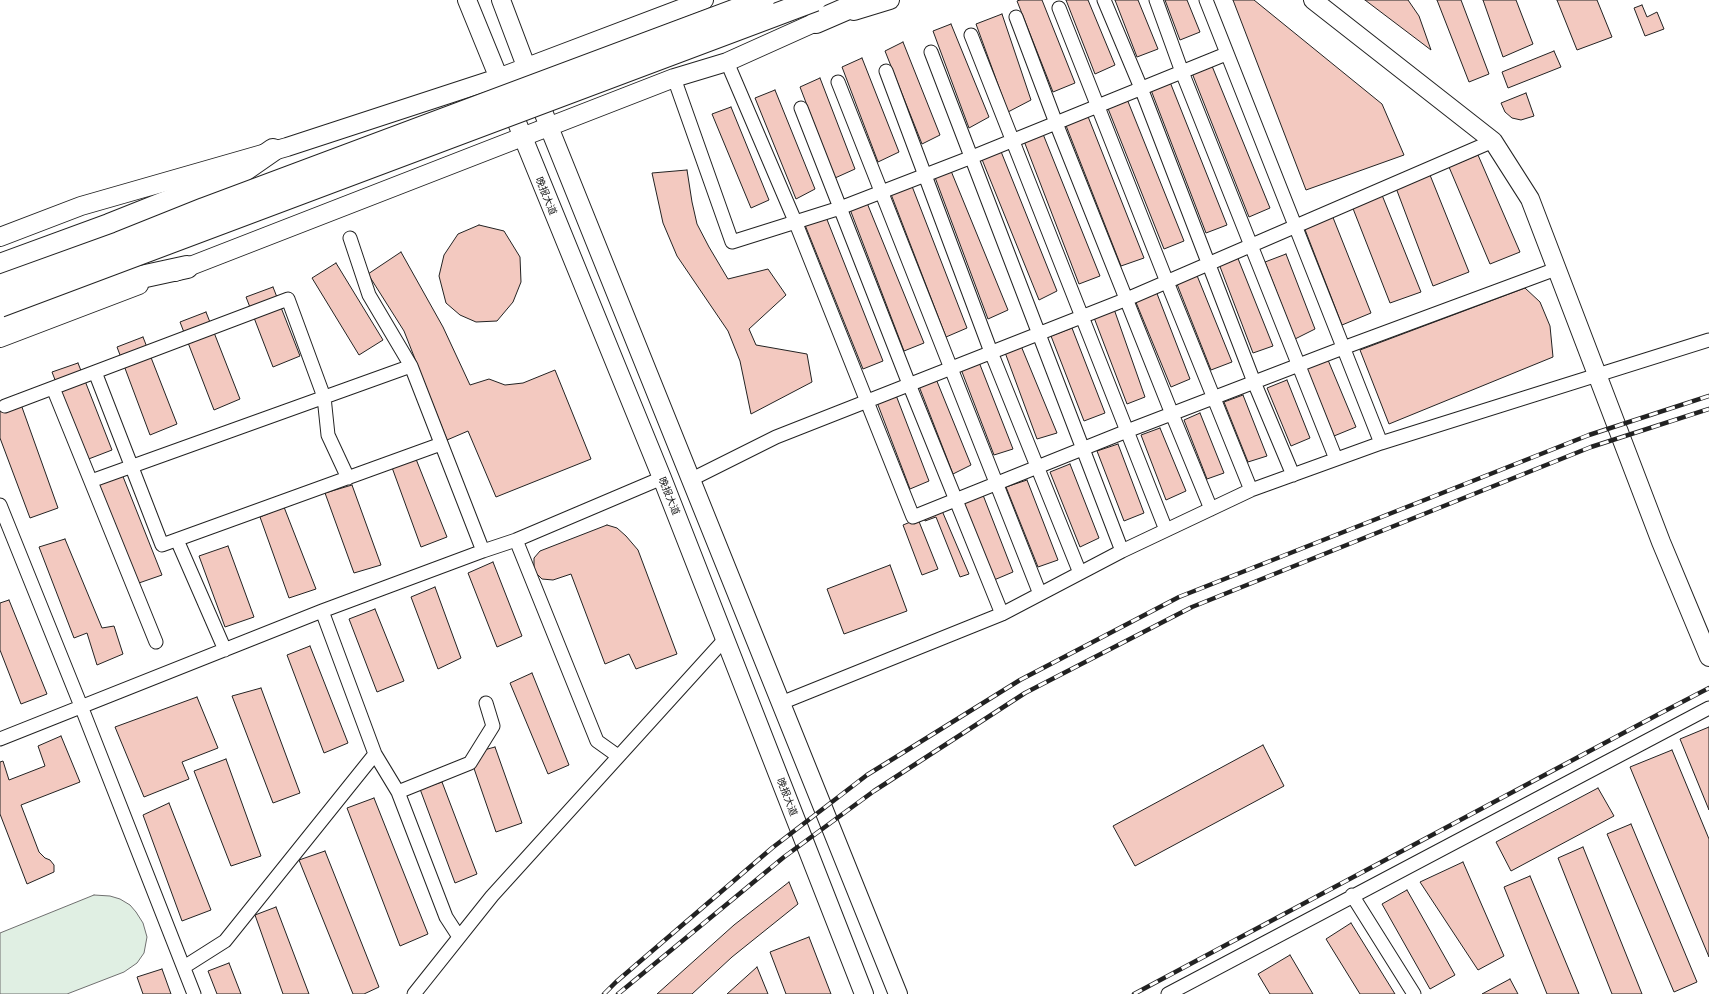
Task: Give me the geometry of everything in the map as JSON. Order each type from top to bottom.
[{"type":"highway","points":[[0,286],[119,243],[212,206],[763,0]]},
{"type":"highway","points":[[0,306],[815,0]]},
{"type":"highway","points":[[816,22],[867,0]]},
{"type":"highway","points":[[0,265],[109,225],[240,173],[272,150]]},
{"type":"highway","points":[[0,322],[95,287],[187,267]]},
{"type":"main road","name":"晚报大道","points":[[467,0],[662,478],[864,994]]},
{"type":"main road","points":[[501,0],[549,127],[692,479],[898,994]]},
{"type":"main road","points":[[0,236],[81,206],[295,144],[498,78],[704,0]]},
{"type":"main road","points":[[0,338],[674,78],[727,62],[816,22],[890,0]]},
{"type":"main road","points":[[1313,0],[1493,141],[1530,199],[1661,542],[1709,657]]},
{"type":"street","points":[[1104,0],[1141,88],[1254,382],[1293,475]]},
{"type":"street","points":[[1156,0],[1182,72],[1336,459]]},
{"type":"street","points":[[1206,0],[1226,54],[1381,443]]},
{"type":"street","points":[[1059,8],[1251,490]]},
{"type":"street","points":[[1016,17],[1056,123],[1211,508]]},
{"type":"street","points":[[971,35],[1083,316],[1166,530]]},
{"type":"street","points":[[931,52],[1122,551]]},
{"type":"street","points":[[674,78],[732,242],[840,208],[972,157],[1226,54]]},
{"type":"street","points":[[727,62],[795,221],[913,517],[1127,430],[1556,268]]},
{"type":"street","points":[[886,71],[991,352],[1036,467],[1080,573]]},
{"type":"street","points":[[838,82],[1040,594]]},
{"type":"street","points":[[801,108],[909,384],[1002,614]]},
{"type":"street","points":[[692,479],[776,436],[1127,299],[1493,141]]},
{"type":"street","points":[[350,238],[369,295],[411,366],[483,550]]},
{"type":"street","points":[[5,406],[288,299],[324,397],[328,435],[348,478]]},
{"type":"street","points":[[781,703],[1002,614],[1122,551],[1251,490],[1381,443],[1709,340]]},
{"type":"street","points":[[91,481],[411,366]]},
{"type":"street","points":[[95,372],[162,545],[441,444]]},
{"type":"street","points":[[53,388],[156,642]]},
{"type":"street","points":[[0,739],[322,611],[483,550],[516,540],[662,478]]},
{"type":"street","points":[[0,505],[194,994]]},
{"type":"street","points":[[177,540],[224,650]]},
{"type":"street","points":[[516,540],[597,741],[618,756]]},
{"type":"street","points":[[322,611],[376,754],[398,792],[446,917],[459,937]]},
{"type":"street","points":[[414,994],[492,896],[725,639]]},
{"type":"street","points":[[398,792],[470,763],[494,726],[486,703]]},
{"type":"street","points":[[1168,994],[1352,895],[1709,708]]},
{"type":"street","points":[[184,968],[225,941],[376,754]]},
{"type":"street","points":[[1352,895],[1414,994]]},
{"type":"green space","points":[[94,895],[110,896],[120,899],[130,905],[143,923],[147,937],[144,953],[137,963],[124,972],[67,994],[0,994],[0,933]]},
{"type":"building","points":[[1042,0],[1075,83],[1053,92],[1017,1]]},
{"type":"building","points":[[1066,0],[1088,0],[1115,65],[1095,74]]},
{"type":"building","points":[[1115,0],[1138,0],[1158,49],[1137,57]]},
{"type":"building","points":[[1165,0],[1187,0],[1200,32],[1180,40]]},
{"type":"building","points":[[1233,0],[1254,0],[1382,104],[1404,155],[1306,190]]},
{"type":"building","points":[[1365,0],[1408,0],[1419,16],[1431,50]]},
{"type":"building","points":[[1437,0],[1461,0],[1489,74],[1469,82]]},
{"type":"building","points":[[1483,0],[1516,0],[1533,44],[1503,57]]},
{"type":"building","points":[[1557,0],[1597,0],[1612,37],[1577,50]]},
{"type":"building","points":[[1642,5],[1647,17],[1657,12],[1664,29],[1645,36],[1634,8]]},
{"type":"building","points":[[1002,14],[1031,100],[1008,112],[976,24]]},
{"type":"building","points":[[951,24],[989,117],[969,128],[933,31]]},
{"type":"building","points":[[903,42],[940,135],[922,144],[885,51]]},
{"type":"building","points":[[1554,51],[1561,67],[1508,88],[1502,72]]},
{"type":"building","points":[[862,58],[899,152],[878,162],[842,67]]},
{"type":"building","points":[[1212,66],[1270,208],[1249,217],[1192,73]]},
{"type":"building","points":[[820,78],[855,169],[835,178],[800,87]]},
{"type":"building","points":[[1170,82],[1227,225],[1206,233],[1151,90]]},
{"type":"building","points":[[775,90],[815,189],[796,199],[755,98]]},
{"type":"building","points":[[1526,93],[1534,116],[1521,120],[1512,118],[1505,112],[1501,103]]},
{"type":"building","points":[[1127,99],[1184,241],[1164,249],[1107,106]]},
{"type":"building","points":[[731,107],[769,200],[751,208],[712,114]]},
{"type":"building","points":[[1087,114],[1144,258],[1121,266],[1065,123]]},
{"type":"building","points":[[1043,134],[1100,276],[1079,284],[1024,141]]},
{"type":"building","points":[[1000,149],[1057,291],[1039,300],[981,157]]},
{"type":"building","points":[[1478,155],[1520,252],[1490,264],[1449,167]]},
{"type":"building","points":[[949,166],[1008,310],[988,319],[933,172]]},
{"type":"building","points":[[687,170],[697,224],[728,279],[768,269],[786,295],[749,329],[756,345],[807,354],[812,382],[751,414],[740,361],[728,331],[677,256],[663,223],[652,173]]},
{"type":"building","points":[[1430,175],[1469,272],[1433,286],[1396,188]]},
{"type":"building","points":[[910,181],[967,328],[946,337],[889,189]]},
{"type":"building","points":[[1382,195],[1421,292],[1390,303],[1352,206]]},
{"type":"building","points":[[865,198],[924,343],[904,351],[848,204]]},
{"type":"building","points":[[1332,215],[1371,313],[1342,325],[1304,227]]},
{"type":"building","points":[[826,217],[883,361],[863,369],[805,225]]},
{"type":"building","points":[[479,225],[504,231],[520,257],[521,282],[513,302],[497,321],[476,322],[460,315],[446,303],[439,276],[444,255],[458,234]]},
{"type":"building","points":[[401,252],[443,327],[470,385],[489,379],[505,385],[523,383],[555,370],[591,459],[496,497],[468,431],[447,440],[404,331],[368,274]]},
{"type":"building","points":[[1286,254],[1315,329],[1295,339],[1265,262]]},
{"type":"building","points":[[1237,256],[1273,346],[1253,353],[1219,264]]},
{"type":"building","points":[[336,263],[383,340],[359,355],[312,278]]},
{"type":"building","points":[[1196,273],[1232,362],[1211,370],[1175,279]]},
{"type":"building","points":[[273,287],[300,356],[273,367],[246,297]]},
{"type":"building","points":[[1525,288],[1540,302],[1550,326],[1553,357],[1389,424],[1360,350]]},
{"type":"building","points":[[1156,291],[1190,379],[1171,387],[1135,300]]},
{"type":"building","points":[[1114,309],[1145,397],[1127,404],[1093,315]]},
{"type":"building","points":[[206,312],[240,399],[214,410],[180,322]]},
{"type":"building","points":[[1072,328],[1105,413],[1084,421],[1051,336]]},
{"type":"building","points":[[143,337],[177,424],[150,435],[117,347]]},
{"type":"building","points":[[1019,341],[1057,433],[1037,439],[1003,347]]},
{"type":"building","points":[[977,357],[1013,449],[994,455],[959,364]]},
{"type":"building","points":[[1328,360],[1356,427],[1334,436],[1306,367]]},
{"type":"building","points":[[78,363],[112,450],[86,460],[52,372]]},
{"type":"building","points":[[934,374],[971,465],[953,474],[917,381]]},
{"type":"building","points":[[1287,380],[1310,438],[1291,446],[1267,388]]},
{"type":"building","points":[[894,390],[929,481],[910,489],[875,397]]},
{"type":"building","points":[[1243,395],[1267,456],[1248,462],[1224,402]]},
{"type":"building","points":[[18,396],[58,508],[30,518],[0,438],[0,402]]},
{"type":"building","points":[[1200,413],[1224,473],[1207,479],[1184,420]]},
{"type":"building","points":[[1160,428],[1186,491],[1166,500],[1141,435]]},
{"type":"building","points":[[1118,444],[1144,513],[1124,521],[1097,451]]},
{"type":"building","points":[[414,454],[447,537],[421,547],[390,462]]},
{"type":"building","points":[[1070,464],[1099,538],[1080,547],[1050,472]]},
{"type":"building","points":[[120,469],[162,575],[136,584],[96,478]]},
{"type":"building","points":[[1027,480],[1058,560],[1038,567],[1006,487]]},
{"type":"building","points":[[352,485],[381,565],[354,573],[325,493]]},
{"type":"building","points":[[983,495],[1013,572],[994,580],[963,502]]},
{"type":"building","points":[[940,506],[969,574],[960,577],[936,517],[925,521],[922,514]]},
{"type":"building","points":[[284,507],[316,589],[289,598],[260,517]]},
{"type":"building","points":[[918,519],[938,569],[922,575],[903,525]]},
{"type":"building","points":[[607,525],[617,528],[638,550],[677,654],[636,669],[629,654],[605,664],[571,574],[553,580],[542,579],[534,571],[534,558],[540,551]]},
{"type":"building","points":[[65,539],[102,628],[114,626],[123,654],[97,665],[87,633],[74,638],[39,547]]},
{"type":"building","points":[[228,546],[254,617],[225,627],[199,556]]},
{"type":"building","points":[[493,562],[522,636],[497,647],[468,573]]},
{"type":"building","points":[[890,565],[907,611],[844,634],[827,589]]},
{"type":"building","points":[[435,587],[461,658],[438,669],[411,597]]},
{"type":"building","points":[[9,600],[47,694],[21,704],[0,650],[0,603]]},
{"type":"building","points":[[375,609],[404,681],[377,692],[349,619]]},
{"type":"building","points":[[310,646],[348,743],[324,753],[287,655]]},
{"type":"building","points":[[532,673],[569,765],[548,774],[510,683]]},
{"type":"building","points":[[261,688],[300,793],[273,803],[232,696]]},
{"type":"building","points":[[197,697],[218,748],[182,762],[189,779],[144,797],[115,727]]},
{"type":"building","points":[[1709,727],[1709,810],[1680,739]]},
{"type":"building","points":[[61,736],[80,782],[21,805],[39,852],[54,865],[54,872],[27,884],[0,814],[0,762],[3,761],[9,780],[45,766],[38,746]]},
{"type":"building","points":[[1263,745],[1284,786],[1135,866],[1113,826]]},
{"type":"building","points":[[495,747],[522,823],[496,832],[469,754]]},
{"type":"building","points":[[1672,750],[1709,839],[1709,957],[1630,767]]},
{"type":"building","points":[[226,759],[261,856],[231,866],[194,771]]},
{"type":"building","points":[[442,782],[477,874],[455,883],[420,789]]},
{"type":"building","points":[[1598,788],[1614,816],[1511,871],[1496,842]]},
{"type":"building","points":[[374,798],[428,934],[400,946],[347,808]]},
{"type":"building","points":[[169,803],[211,910],[182,921],[143,815]]},
{"type":"building","points":[[1631,824],[1697,982],[1674,992],[1607,834]]},
{"type":"building","points":[[1583,847],[1642,994],[1612,994],[1558,858]]},
{"type":"building","points":[[325,851],[379,987],[364,994],[353,994],[299,860]]},
{"type":"building","points":[[1463,862],[1504,956],[1478,970],[1420,882]]},
{"type":"building","points":[[1530,876],[1579,994],[1547,994],[1504,887]]},
{"type":"building","points":[[789,882],[798,904],[732,957],[692,994],[657,994],[734,925]]},
{"type":"building","points":[[1407,890],[1455,975],[1430,989],[1382,904]]},
{"type":"building","points":[[276,907],[309,994],[283,994],[255,915]]},
{"type":"building","points":[[1351,923],[1395,994],[1360,994],[1326,939]]},
{"type":"building","points":[[809,937],[831,994],[786,994],[770,952]]},
{"type":"building","points":[[1290,955],[1313,994],[1270,994],[1258,974]]},
{"type":"building","points":[[229,963],[241,994],[217,994],[208,971]]},
{"type":"building","points":[[757,967],[768,994],[727,994]]},
{"type":"building","points":[[162,969],[171,994],[143,994],[137,977]]},
{"type":"building","points":[[1510,979],[1518,994],[1482,994]]},
{"type":"railway","points":[[604,994],[772,848],[867,775],[1020,680],[1179,597],[1589,435],[1709,396]]},
{"type":"railway","points":[[618,994],[784,857],[874,791],[1025,693],[1192,607],[1591,447],[1709,409]]},
{"type":"railway","points":[[1134,994],[1709,688]]}]
